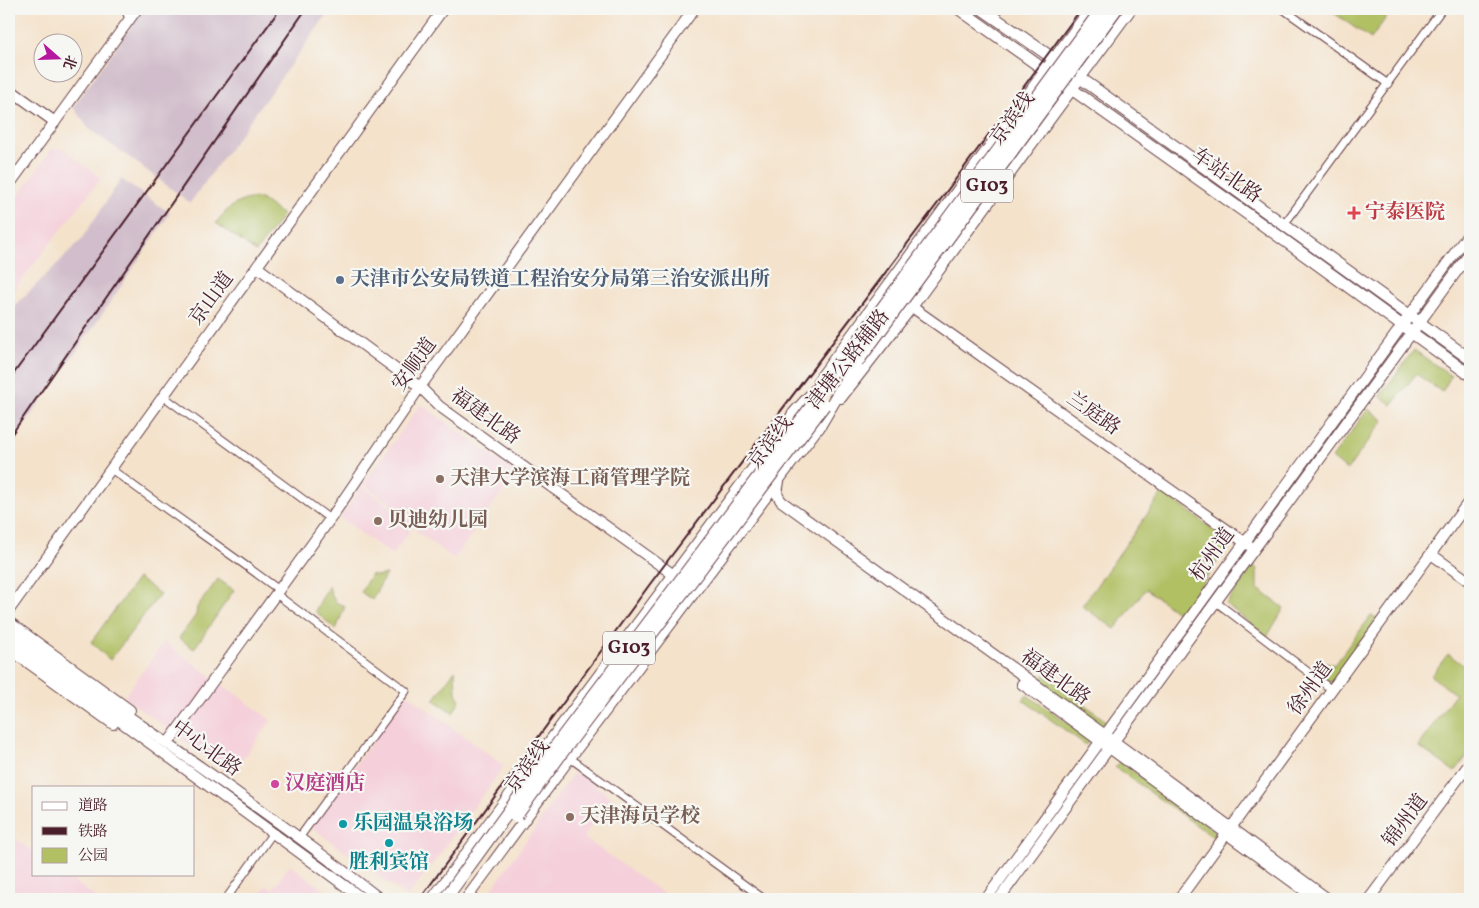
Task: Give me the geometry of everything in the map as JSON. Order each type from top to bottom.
[{"type":"highway","name":"京滨线","points":[[853,358],[1102,9]]},
{"type":"highway","name":"京滨线","points":[[455,899],[820,402],[1116,9]]},
{"type":"highway","name":"G103","points":[[793,415],[853,358]]},
{"type":"highway","points":[[818,428],[853,358]]},
{"type":"highway","name":"京滨线","points":[[445,899],[564,735],[820,402]]},
{"type":"main road","points":[[9,175],[137,9]]},
{"type":"main road","name":"京山道","points":[[9,610],[443,9]]},
{"type":"main road","name":"安顺道","points":[[168,743],[330,519],[420,388],[694,9]]},
{"type":"main road","name":"车站北路","points":[[959,9],[1470,375]]},
{"type":"main road","name":"车站北路","points":[[982,9],[1054,58],[1470,359]]},
{"type":"main road","name":"津塘公路辅路","points":[[432,899],[793,415],[1090,9]]},
{"type":"main road","name":"津塘公路辅路","points":[[466,899],[695,590],[912,307],[1131,9]]},
{"type":"main road","points":[[9,186],[127,10]]},
{"type":"main road","points":[[9,89],[50,123]]},
{"type":"main road","points":[[9,94],[50,123]]},
{"type":"main road","name":"杭州道","points":[[986,899],[1470,232]]},
{"type":"main road","name":"杭州道","points":[[999,899],[1470,253]]},
{"type":"main road","name":"福建北路","points":[[257,267],[420,388],[439,406],[695,590]]},
{"type":"main road","name":"兰庭路","points":[[912,307],[1255,549]]},
{"type":"main road","name":"福建北路","points":[[781,477],[777,494],[781,501],[1229,831],[1316,899]]},
{"type":"main road","name":"徐州道","points":[[1180,899],[1470,500]]},
{"type":"main road","name":"福建北路","points":[[754,512],[767,504],[778,505],[1103,738]]},
{"type":"main road","points":[[1431,554],[1470,582]]},
{"type":"main road","points":[[9,622],[135,714],[158,736]]},
{"type":"main road","name":"中心北路","points":[[9,631],[109,704],[168,743],[380,899]]},
{"type":"main road","name":"中心北路","points":[[9,640],[363,899]]},
{"type":"main road","points":[[9,649],[124,732],[151,745]]},
{"type":"main road","name":"锦州道","points":[[1369,899],[1470,763]]},
{"type":"main road","name":"福建北路","points":[[1229,831],[1328,899]]},
{"type":"street","points":[[1283,9],[1388,84]]},
{"type":"street","points":[[1277,235],[1442,9]]},
{"type":"street","points":[[163,396],[330,519]]},
{"type":"street","points":[[111,469],[155,502],[218,544],[277,592],[406,690],[299,838]]},
{"type":"street","points":[[1216,602],[1332,690]]},
{"type":"street","points":[[570,758],[764,899]]},
{"type":"street","points":[[226,899],[272,834]]},
{"type":"shaded area","points":[[144,9],[331,9],[190,203],[89,129],[73,107]]},
{"type":"shaded area","points":[[62,148],[101,178],[10,295],[9,209],[52,149]]},
{"type":"shaded area","points":[[121,179],[170,213],[92,329],[9,446],[9,312],[81,240]]},
{"type":"shaded area","name":"天津大学滨海工商管理学院","points":[[421,404],[516,473],[454,559],[416,531],[420,525],[363,484]]},
{"type":"shaded area","name":"贝迪幼儿园","points":[[362,486],[415,524],[392,555],[340,518]]},
{"type":"shaded area","points":[[164,642],[271,720],[231,775],[124,697]]},
{"type":"shaded area","name":"胜利宾馆","points":[[407,694],[504,766],[408,897],[311,827]]},
{"type":"shaded area","name":"天津海员学校","points":[[575,771],[611,797],[583,837],[671,899],[485,899]]},
{"type":"shaded area","points":[[9,834],[32,851],[32,876],[67,876],[98,899],[9,899]]},
{"type":"shaded area","points":[[290,865],[337,899],[257,899],[266,886],[273,889]]},
{"type":"green space","points":[[1328,9],[1392,9],[1371,39]]},
{"type":"green space","points":[[249,199],[261,199],[283,215],[256,252],[216,223],[230,208]]},
{"type":"green space","points":[[1414,350],[1451,376],[1442,392],[1416,374],[1392,405],[1380,396]]},
{"type":"green space","points":[[1368,409],[1384,420],[1347,470],[1332,458]]},
{"type":"green space","points":[[1163,492],[1230,542],[1182,616],[1146,589],[1115,629],[1082,606]]},
{"type":"green space","points":[[1253,566],[1257,569],[1257,588],[1284,608],[1267,637],[1226,604]]},
{"type":"green space","points":[[371,574],[378,576],[386,574],[372,600],[361,592]]},
{"type":"green space","points":[[138,578],[160,594],[110,660],[91,642]]},
{"type":"green space","points":[[218,579],[234,590],[194,649],[179,638],[196,615],[197,607]]},
{"type":"green space","points":[[329,585],[331,595],[337,603],[345,606],[336,630],[315,611]]},
{"type":"green space","points":[[1371,616],[1379,619],[1331,683],[1318,673],[1326,662],[1334,665]]},
{"type":"green space","points":[[1448,654],[1470,670],[1470,752],[1455,772],[1418,746],[1455,694],[1431,676]]},
{"type":"green space","points":[[455,670],[456,693],[460,700],[453,713],[434,700]]},
{"type":"green space","points":[[1045,674],[1106,721],[1101,729],[1038,683]]},
{"type":"green space","points":[[1027,695],[1091,739],[1086,745],[1023,700]]},
{"type":"green space","points":[[1120,762],[1216,832],[1213,837],[1115,767]]},
{"type":"railway","points":[[9,380],[280,9]]},
{"type":"railway","points":[[9,438],[306,9]]},
{"type":"railway","points":[[420,899],[650,584],[938,203],[1081,9]]},
{"type":"place","name":"宁泰医院","points":[[1354,213]]},
{"type":"place","name":"天津市公安局铁道工程治安分局第三治安派出所","points":[[340,280]]},
{"type":"place","name":"天津大学滨海工商管理学院","points":[[440,479]]},
{"type":"place","name":"贝迪幼儿园","points":[[378,521]]},
{"type":"place","name":"汉庭酒店","points":[[275,784]]},
{"type":"place","name":"天津海员学校","points":[[570,817]]},
{"type":"place","name":"乐园温泉浴场","points":[[343,824]]},
{"type":"place","name":"胜利宾馆","points":[[389,843]]}]
